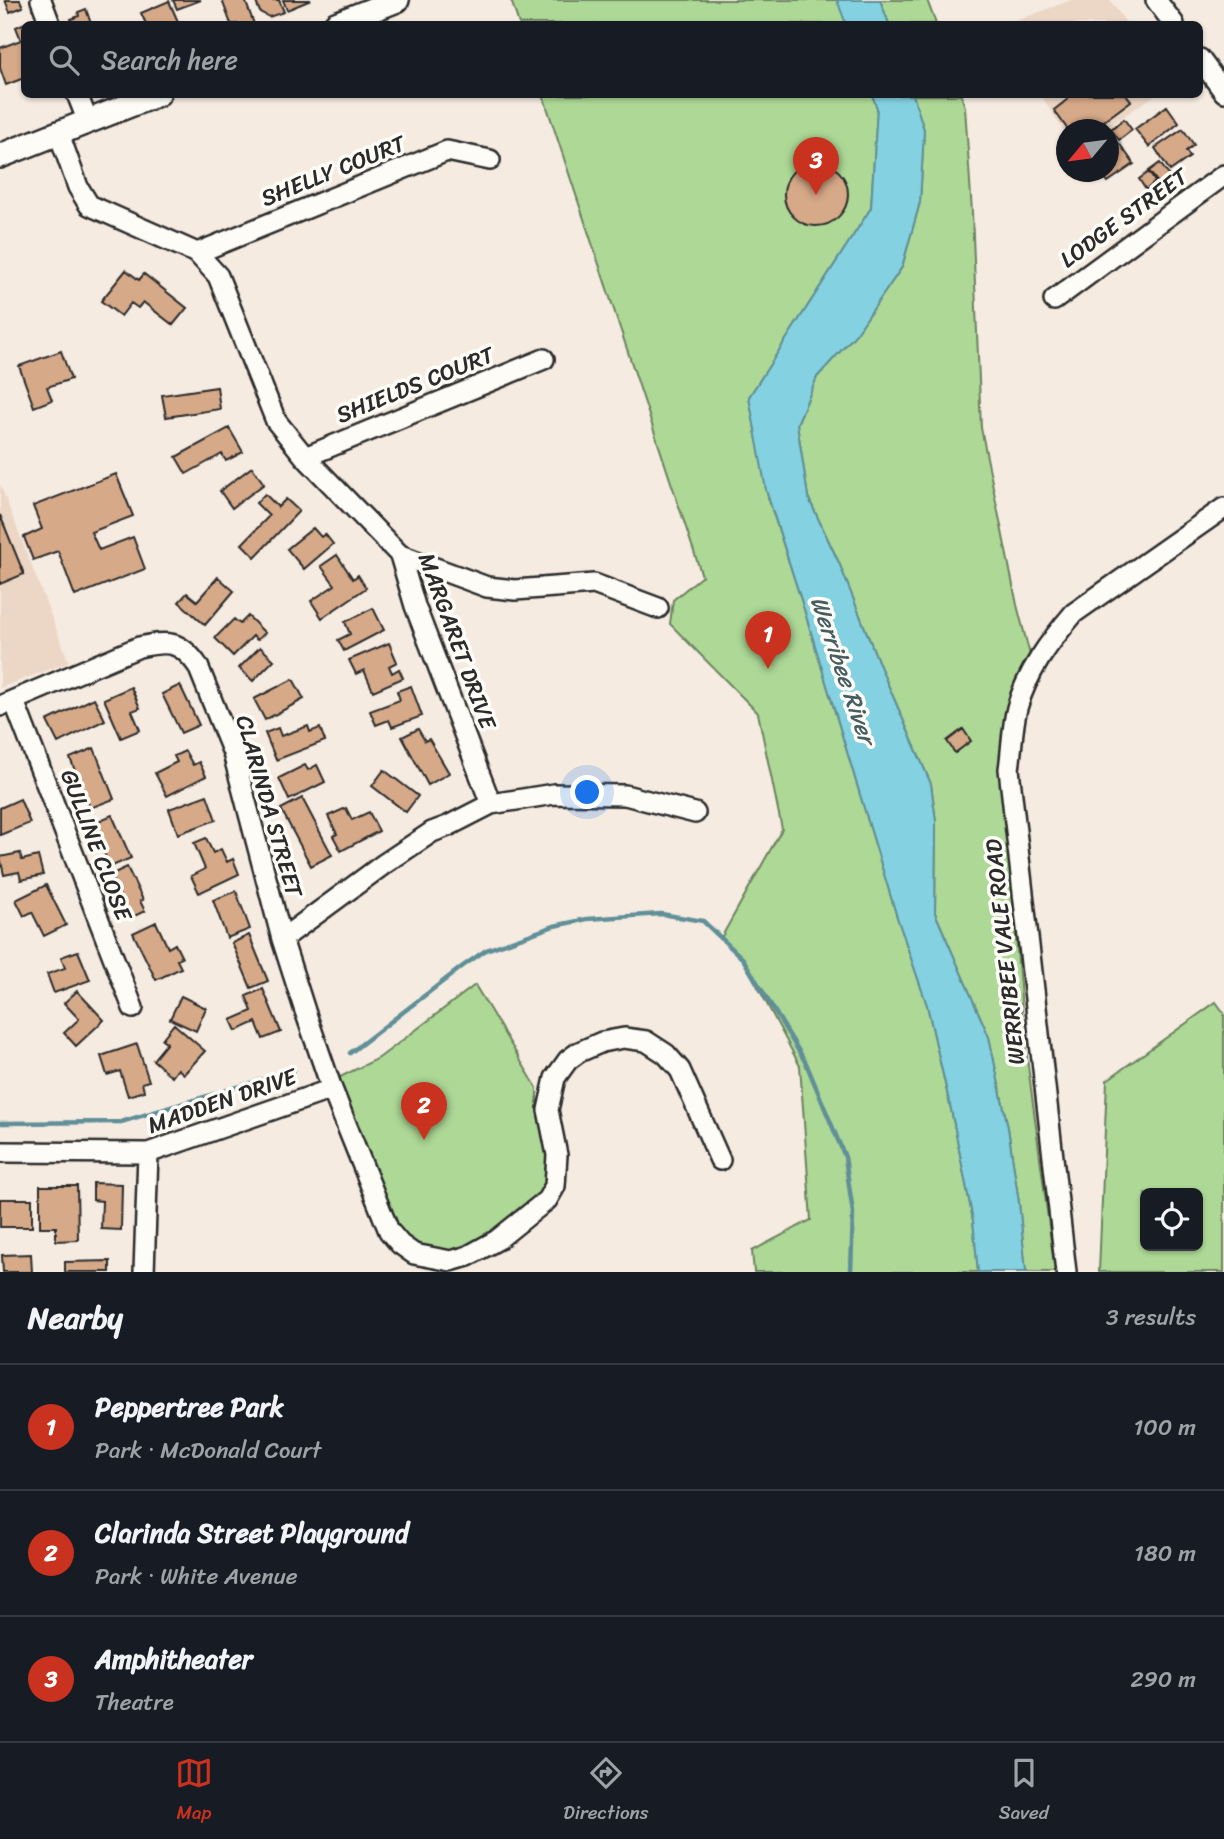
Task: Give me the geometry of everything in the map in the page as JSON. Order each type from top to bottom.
[{"type":"main road","points":[[343,21],[372,5],[397,0]]},
{"type":"main road","points":[[0,156],[148,98]]},
{"type":"street","points":[[41,0],[49,21]]},
{"type":"street","points":[[1156,0],[1172,21]]},
{"type":"street","points":[[1203,64],[1224,92]]},
{"type":"street","points":[[79,98],[88,122]]},
{"type":"street","name":"MARGARET DRIVE","points":[[59,134],[78,187],[89,205],[197,253],[218,276],[276,421],[305,457],[400,555],[415,606],[491,804]]},
{"type":"street","name":"SHELLY COURT","points":[[197,253],[447,150],[490,160]]},
{"type":"street","name":"LODGE STREET","points":[[1054,300],[1224,175]]},
{"type":"street","name":"SHIELDS COURT","points":[[305,457],[544,359]]},
{"type":"street","name":"WERRIBEE VALE ROAD","points":[[1066,1272],[1009,769],[1017,709],[1033,668],[1074,614],[1224,508]]},
{"type":"street","points":[[400,555],[487,587],[515,590],[594,584],[659,608]]},
{"type":"street","name":"CLARINDA STREET","points":[[7,703],[138,647],[161,642],[179,647],[190,655],[198,666],[233,753],[282,939],[332,1089],[389,1231],[400,1244],[414,1254],[451,1261],[468,1256],[497,1240],[547,1200],[555,1186],[557,1155],[548,1110],[555,1078],[568,1060],[602,1042],[624,1038],[646,1041],[666,1054],[680,1070],[720,1160]]},
{"type":"street","name":"GULLINE CLOSE","points":[[7,703],[133,1008]]},
{"type":"street","points":[[282,939],[432,832],[448,827],[491,804],[554,794],[625,795],[695,813]]},
{"type":"street","name":"MADDEN DRIVE","points":[[0,1152],[148,1153],[332,1089]]},
{"type":"street","points":[[144,1272],[148,1153]]},
{"type":"shaded area","points":[[1071,0],[1110,0],[1125,21],[1016,21]]},
{"type":"shaded area","points":[[1043,98],[1151,98],[1119,119],[1056,119]]},
{"type":"shaded area","points":[[0,484],[69,662],[0,688]]},
{"type":"green space","points":[[511,0],[839,0],[847,21],[518,21]]},
{"type":"green space","points":[[880,0],[927,0],[935,21],[888,21]]},
{"type":"green space","points":[[544,98],[873,98],[877,108],[871,208],[749,397],[768,497],[897,917],[927,1005],[973,1220],[978,1272],[754,1272],[752,1251],[811,1220],[800,1066],[743,959],[721,938],[782,829],[758,713],[670,624],[673,600],[702,576]]},
{"type":"green space","points":[[914,98],[962,98],[965,107],[972,212],[981,428],[1017,605],[1030,655],[1011,692],[1003,777],[1024,1035],[1055,1272],[1026,1272],[1008,1128],[989,1037],[935,913],[936,821],[931,784],[839,563],[808,497],[797,424],[817,377],[856,334],[902,267],[920,202],[924,130]]},
{"type":"green space","points":[[475,985],[537,1088],[537,1111],[550,1157],[548,1183],[540,1195],[493,1234],[452,1255],[418,1247],[392,1228],[334,1080],[379,1058]]},
{"type":"green space","points":[[1216,1002],[1224,1013],[1224,1272],[1099,1272],[1107,1080]]},
{"type":"water","points":[[837,0],[880,0],[888,21],[845,21]]},
{"type":"water","name":"Werribee River","points":[[873,98],[914,98],[924,130],[920,202],[902,267],[856,334],[817,377],[797,424],[808,497],[839,563],[931,784],[936,821],[935,913],[989,1037],[1008,1128],[1026,1272],[978,1272],[973,1220],[927,1005],[897,917],[766,490],[749,397],[871,208],[877,108]]},
{"type":"building","points":[[5,0],[20,0],[23,7],[10,12]]},
{"type":"building","points":[[173,0],[201,0],[177,9]]},
{"type":"building","points":[[222,0],[245,0],[253,21],[230,21]]},
{"type":"building","points":[[255,0],[279,0],[284,12],[269,17],[260,12]]},
{"type":"building","points":[[283,0],[311,0],[287,10]]},
{"type":"building","points":[[169,1],[178,21],[145,21],[141,13]]},
{"type":"building","points":[[86,9],[90,21],[72,21],[79,16],[78,12]]},
{"type":"building","points":[[21,25],[21,40],[16,27]]},
{"type":"building","points":[[21,40],[21,79],[6,85],[0,68],[0,48]]},
{"type":"building","points":[[1067,98],[1129,98],[1131,101],[1107,119],[1060,119],[1054,110]]},
{"type":"building","points":[[1167,106],[1179,123],[1149,147],[1135,129]]},
{"type":"building","points":[[1124,119],[1132,130],[1119,140],[1119,123]]},
{"type":"building","points":[[1183,129],[1194,145],[1186,151],[1190,157],[1170,171],[1155,148]]},
{"type":"building","points":[[1119,143],[1134,164],[1119,174]]},
{"type":"building","points":[[810,162],[822,162],[839,171],[846,182],[846,206],[839,217],[822,226],[810,226],[798,221],[789,212],[784,200],[784,188],[789,176],[798,167]]},
{"type":"building","points":[[1160,163],[1170,177],[1159,184],[1149,171]]},
{"type":"building","points":[[1149,172],[1155,182],[1146,190],[1139,179]]},
{"type":"building","points":[[126,270],[139,280],[144,274],[187,308],[173,325],[143,302],[138,308],[131,303],[121,316],[101,301]]},
{"type":"building","points":[[61,351],[71,379],[47,387],[52,400],[34,407],[19,366]]},
{"type":"building","points":[[217,387],[220,409],[166,417],[162,395]]},
{"type":"building","points":[[229,428],[243,452],[226,461],[222,454],[186,474],[176,457]]},
{"type":"building","points":[[252,467],[264,484],[232,508],[220,491]]},
{"type":"building","points":[[116,474],[133,516],[91,532],[99,550],[133,537],[145,569],[75,596],[58,551],[33,560],[24,537],[42,529],[33,506]]},
{"type":"building","points":[[265,494],[278,507],[286,499],[299,511],[255,557],[242,544],[269,516],[256,503]]},
{"type":"building","points":[[0,515],[24,574],[0,584]]},
{"type":"building","points":[[313,528],[321,537],[325,534],[333,544],[304,569],[287,549]]},
{"type":"building","points":[[337,555],[353,579],[358,575],[366,588],[322,618],[311,601],[335,585],[321,566]]},
{"type":"building","points":[[218,577],[234,591],[205,625],[179,602],[187,593],[197,601]]},
{"type":"building","points":[[373,608],[384,630],[344,651],[338,640],[350,634],[345,622]]},
{"type":"building","points":[[248,616],[265,633],[257,640],[253,636],[233,656],[215,638],[234,619],[240,624]]},
{"type":"building","points":[[389,643],[397,662],[389,666],[392,673],[399,669],[403,678],[373,691],[364,670],[356,674],[349,660]]},
{"type":"building","points":[[260,647],[274,660],[253,681],[239,668]]},
{"type":"building","points":[[293,679],[304,699],[265,720],[254,699]]},
{"type":"building","points":[[180,685],[199,725],[181,733],[162,694]]},
{"type":"building","points":[[411,686],[422,716],[392,727],[389,720],[376,725],[370,711],[400,700],[397,691]]},
{"type":"building","points":[[131,687],[140,708],[132,711],[140,730],[121,738],[104,699]]},
{"type":"building","points":[[94,698],[105,720],[58,743],[47,721]]},
{"type":"building","points":[[308,726],[310,732],[320,728],[325,741],[276,760],[265,733],[278,728],[281,736]]},
{"type":"building","points":[[418,729],[425,741],[429,739],[449,773],[428,785],[402,737]]},
{"type":"building","points":[[963,729],[971,741],[955,753],[947,741]]},
{"type":"building","points":[[94,748],[114,799],[90,808],[70,758]]},
{"type":"building","points":[[185,751],[193,765],[199,762],[206,776],[167,796],[155,773],[177,762],[174,756]]},
{"type":"building","points":[[305,765],[308,770],[317,765],[325,782],[289,800],[279,778]]},
{"type":"building","points":[[384,770],[418,796],[406,812],[372,786]]},
{"type":"building","points":[[207,795],[216,820],[178,834],[169,809]]},
{"type":"building","points":[[302,798],[332,855],[311,866],[281,809]]},
{"type":"building","points":[[20,799],[30,823],[0,835],[0,808]]},
{"type":"building","points":[[346,808],[352,820],[369,812],[379,831],[341,851],[333,836],[337,834],[328,816]]},
{"type":"building","points":[[112,815],[131,858],[110,867],[91,824]]},
{"type":"building","points":[[206,838],[213,853],[221,849],[227,862],[233,859],[239,874],[199,893],[191,876],[205,869],[194,843]]},
{"type":"building","points":[[20,853],[22,860],[38,856],[43,875],[21,880],[19,872],[4,875],[0,857]]},
{"type":"building","points":[[127,867],[143,900],[140,901],[145,911],[130,918],[110,875]]},
{"type":"building","points":[[46,885],[66,925],[44,936],[32,912],[24,916],[16,900]]},
{"type":"building","points":[[236,891],[250,929],[227,938],[213,900]]},
{"type":"building","points":[[156,922],[168,948],[175,944],[182,958],[177,960],[181,968],[156,980],[133,933]]},
{"type":"building","points":[[249,935],[268,981],[251,988],[232,943]]},
{"type":"building","points":[[78,951],[90,980],[54,993],[47,974],[65,968],[61,957]]},
{"type":"building","points":[[263,989],[281,1032],[263,1039],[256,1022],[236,1031],[231,1020],[252,1011],[246,996]]},
{"type":"building","points":[[77,991],[104,1020],[76,1046],[64,1033],[79,1019],[64,1003]]},
{"type":"building","points":[[181,996],[206,1008],[196,1031],[170,1019]]},
{"type":"building","points":[[174,1024],[205,1051],[184,1074],[178,1069],[172,1077],[153,1060],[167,1043],[162,1039]]},
{"type":"building","points":[[137,1044],[149,1081],[142,1083],[144,1091],[128,1096],[120,1071],[107,1075],[101,1056]]},
{"type":"building","points":[[93,1183],[122,1184],[121,1230],[101,1229],[102,1201],[93,1200]]},
{"type":"building","points":[[40,1186],[77,1186],[78,1240],[56,1241],[56,1227],[40,1227]]},
{"type":"building","points":[[0,1199],[32,1199],[32,1227],[0,1227]]},
{"type":"building","points":[[31,1254],[32,1272],[3,1272],[2,1255]]},
{"type":"building","points":[[110,1261],[110,1272],[65,1272],[65,1262]]},
{"type":"waterway","points":[[350,1053],[486,950],[554,926],[587,919],[661,914],[703,921],[743,959],[806,1063],[845,1157],[853,1213],[851,1272]]},
{"type":"waterway","points":[[0,1123],[121,1122],[294,1070]]},
{"type":"place","name":"Amphitheater","points":[[816,195]]},
{"type":"place","name":"Peppertree Park","points":[[768,669]]},
{"type":"place","name":"Clarinda Street Playground","points":[[424,1140]]}]
